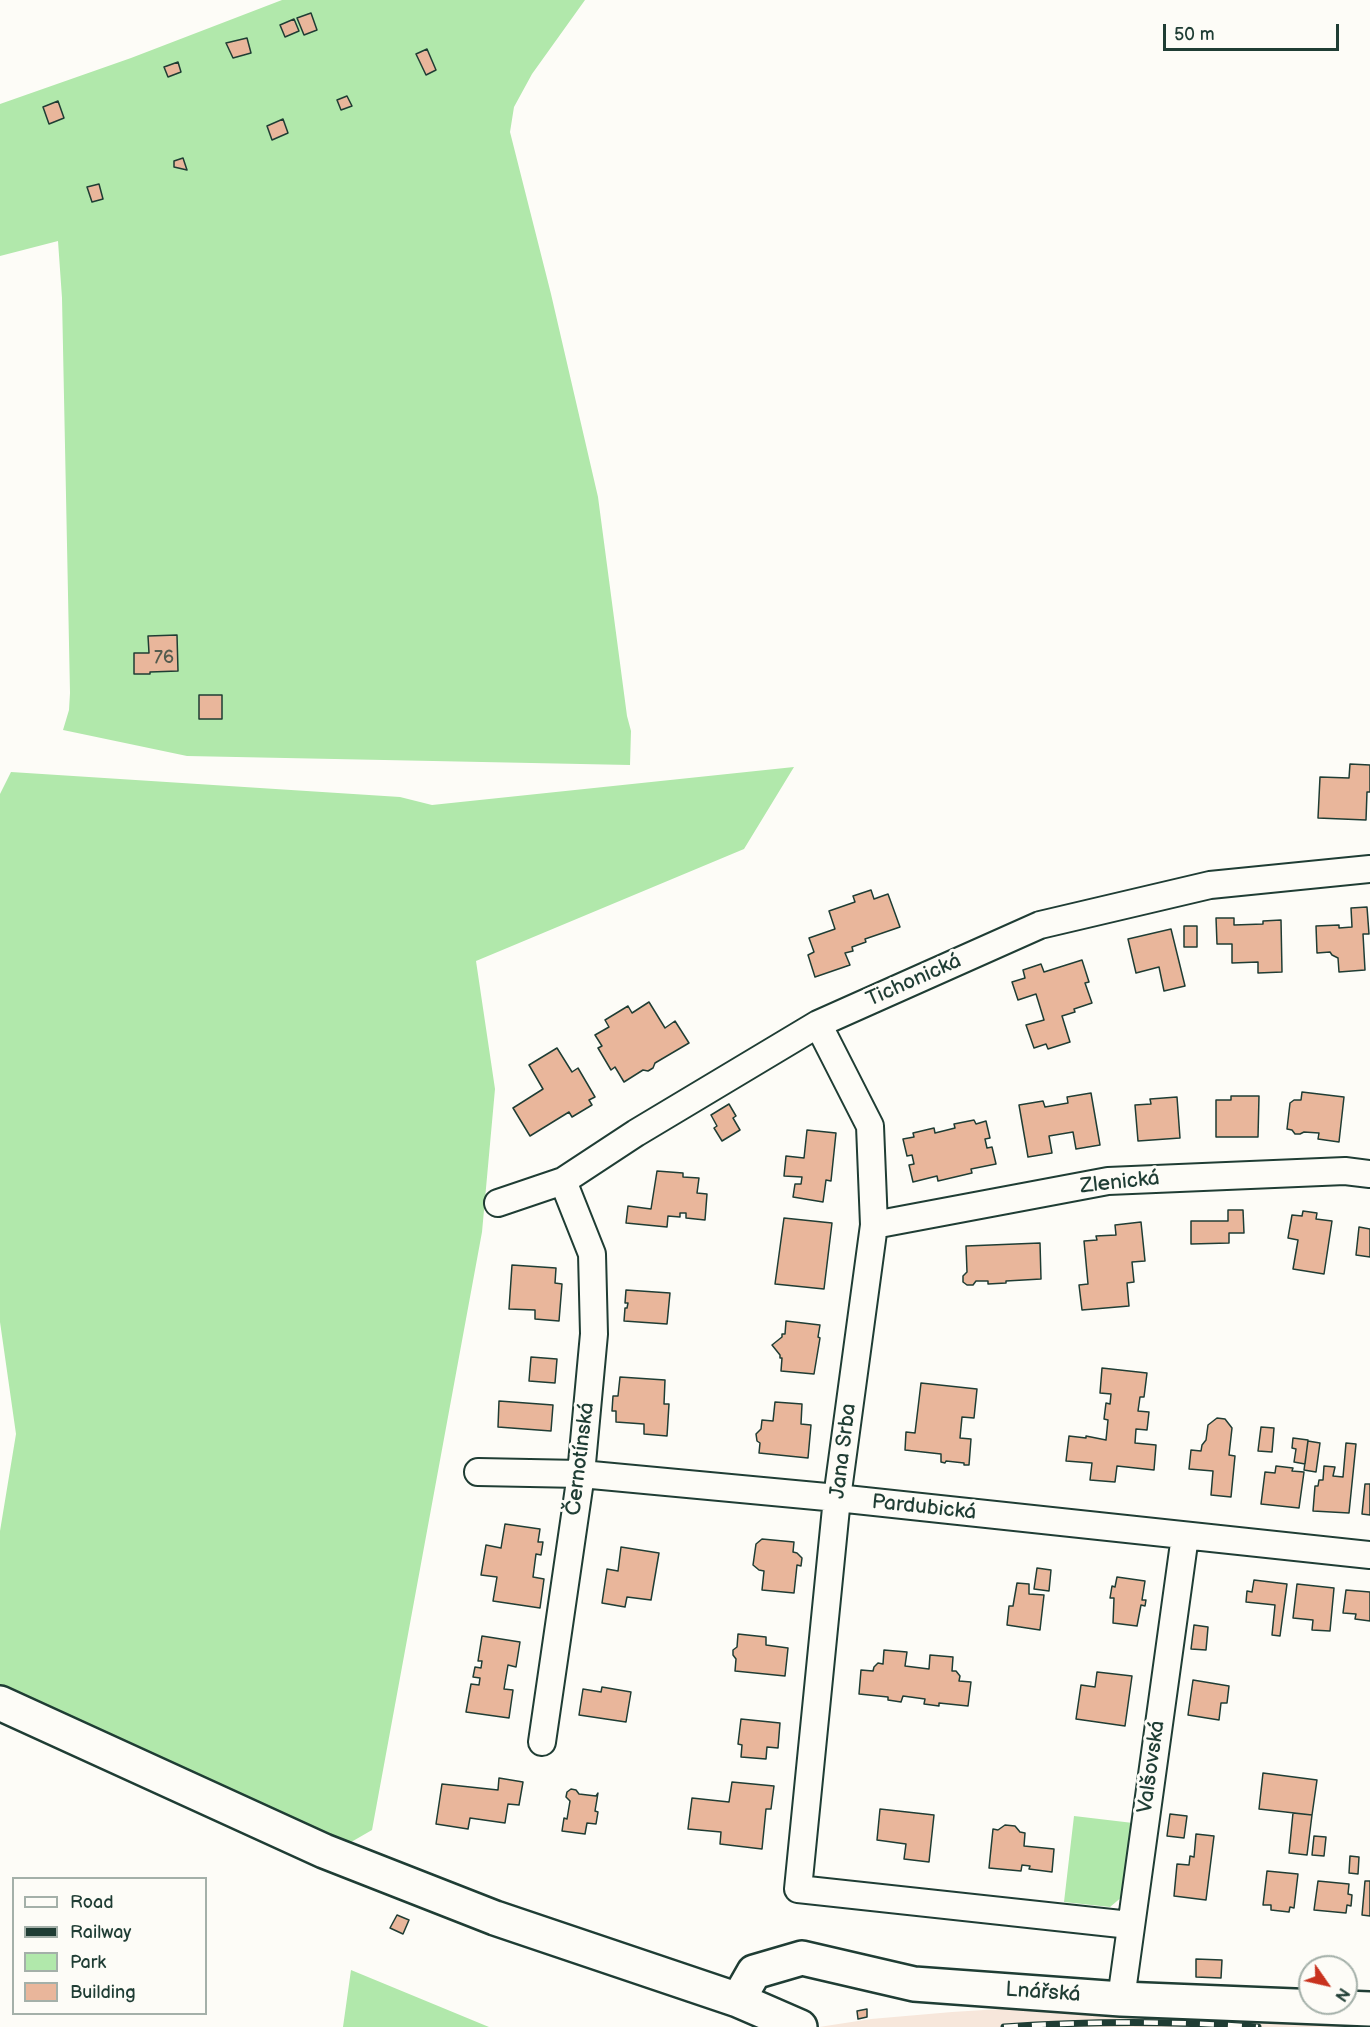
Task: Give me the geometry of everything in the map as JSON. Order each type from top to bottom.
[{"type":"street","name":"Tichonická","points":[[498,1203],[563,1181],[636,1133],[819,1024],[1040,926],[1210,885],[1370,869]]},
{"type":"street","name":"Jana Srba","points":[[819,1024],[870,1126],[874,1225],[837,1498],[798,1889],[1130,1925]]},
{"type":"street","name":"Zlenická","points":[[874,1225],[1108,1181],[1345,1171],[1370,1174]]},
{"type":"street","name":"Černotínská","points":[[542,1742],[581,1474],[594,1334],[592,1254],[563,1181]]},
{"type":"street","name":"Pardubická","points":[[478,1472],[581,1474],[837,1498],[1370,1555]]},
{"type":"street","name":"Valšovská","points":[[1121,1999],[1185,1536]]},
{"type":"street","points":[[0,1703],[324,1851],[495,1918],[738,2000],[800,2027]]},
{"type":"street","name":"Lnářská","points":[[738,2000],[754,1972],[802,1958],[914,1983],[1121,1999],[1370,2009]]},
{"type":"shaded area","points":[[1049,2006],[1298,2013],[1298,2015],[1370,2015],[1370,2027],[819,2027],[871,2019]]},
{"type":"green space","points":[[282,0],[585,0],[532,74],[514,107],[510,132],[551,294],[598,497],[627,716],[631,731],[630,765],[187,756],[63,730],[69,710],[70,693],[62,298],[58,241],[0,256],[0,104],[131,58]]},
{"type":"green space","points":[[794,767],[744,849],[476,961],[495,1089],[482,1232],[372,1830],[346,1845],[0,1687],[0,1531],[16,1434],[0,1322],[0,794],[11,772],[400,797],[432,805]]},
{"type":"green space","points":[[1074,1816],[1133,1823],[1123,1896],[1110,1907],[1064,1902]]},
{"type":"green space","points":[[351,1970],[489,2027],[343,2027]]},
{"type":"building","points":[[311,13],[317,30],[304,35],[297,18]]},
{"type":"building","points":[[294,19],[299,31],[285,37],[280,25]]},
{"type":"building","points":[[247,38],[251,53],[233,58],[226,43]]},
{"type":"building","points":[[427,49],[436,70],[426,75],[416,54]]},
{"type":"building","points":[[178,62],[181,72],[168,77],[164,67]]},
{"type":"building","points":[[347,96],[352,106],[341,110],[337,100]]},
{"type":"building","points":[[58,101],[64,118],[49,124],[43,107]]},
{"type":"building","points":[[283,119],[288,133],[272,140],[267,126]]},
{"type":"building","points":[[183,158],[187,170],[174,167],[174,161]]},
{"type":"building","points":[[99,184],[103,199],[92,202],[87,187]]},
{"type":"building","points":[[177,635],[178,671],[134,674],[134,653],[149,653],[148,636]]},
{"type":"building","points":[[199,695],[222,695],[222,719],[199,719]]},
{"type":"building","points":[[1350,764],[1370,765],[1370,792],[1367,792],[1366,820],[1318,818],[1320,777],[1349,778]]},
{"type":"building","points":[[871,890],[874,899],[888,894],[900,927],[865,939],[866,942],[852,947],[853,951],[845,953],[850,965],[815,977],[808,955],[814,952],[809,938],[835,929],[829,911],[855,902],[853,896]]},
{"type":"building","points":[[1367,907],[1369,934],[1363,934],[1365,970],[1339,972],[1338,958],[1330,952],[1317,953],[1316,926],[1352,927],[1351,908]]},
{"type":"building","points":[[1216,918],[1234,918],[1234,925],[1263,924],[1263,921],[1281,920],[1282,972],[1258,973],[1258,962],[1232,963],[1232,944],[1217,944]]},
{"type":"building","points":[[1184,926],[1197,926],[1197,947],[1184,947]]},
{"type":"building","points":[[1171,929],[1185,986],[1164,991],[1159,967],[1136,973],[1128,939]]},
{"type":"building","points":[[1082,960],[1089,982],[1085,983],[1092,1003],[1062,1016],[1070,1042],[1048,1049],[1046,1044],[1034,1048],[1026,1025],[1044,1020],[1036,994],[1018,1000],[1012,982],[1025,978],[1023,970],[1041,964],[1044,972]]},
{"type":"building","points":[[649,1002],[665,1028],[675,1021],[689,1043],[655,1063],[648,1071],[643,1070],[624,1082],[615,1067],[611,1070],[598,1048],[602,1046],[595,1035],[609,1027],[605,1020],[628,1006],[632,1013]]},
{"type":"building","points":[[557,1048],[572,1072],[578,1068],[595,1097],[589,1100],[592,1105],[572,1117],[569,1112],[530,1136],[513,1108],[543,1089],[529,1065]]},
{"type":"building","points":[[1302,1092],[1344,1097],[1339,1142],[1318,1139],[1319,1133],[1295,1134],[1292,1130],[1287,1129],[1290,1103],[1294,1100],[1301,1100]]},
{"type":"building","points":[[1091,1093],[1100,1145],[1076,1149],[1073,1132],[1049,1136],[1052,1153],[1028,1157],[1019,1105],[1043,1101],[1045,1107],[1068,1103],[1067,1097]]},
{"type":"building","points":[[1231,1096],[1259,1096],[1258,1137],[1216,1137],[1216,1100],[1231,1100]]},
{"type":"building","points":[[1177,1097],[1180,1138],[1138,1141],[1135,1105],[1151,1104],[1150,1099]]},
{"type":"building","points":[[729,1104],[740,1130],[722,1141],[714,1128],[717,1126],[711,1115]]},
{"type":"building","points":[[974,1120],[976,1124],[986,1121],[990,1138],[985,1139],[987,1148],[992,1147],[996,1164],[971,1169],[972,1173],[938,1181],[937,1176],[913,1182],[909,1165],[914,1164],[912,1155],[907,1156],[903,1139],[914,1137],[913,1133],[934,1128],[935,1133],[955,1128],[954,1124]]},
{"type":"building","points":[[807,1130],[836,1133],[831,1181],[826,1180],[823,1202],[793,1197],[795,1184],[801,1184],[802,1177],[784,1176],[786,1156],[804,1158]]},
{"type":"building","points":[[657,1171],[683,1173],[683,1177],[699,1178],[697,1193],[707,1194],[705,1220],[686,1218],[686,1213],[680,1213],[680,1217],[668,1216],[667,1227],[626,1223],[628,1206],[651,1209]]},
{"type":"building","points":[[1228,1210],[1243,1210],[1244,1233],[1229,1233],[1229,1243],[1191,1244],[1191,1221],[1228,1221]]},
{"type":"building","points":[[1303,1211],[1317,1213],[1316,1219],[1332,1221],[1324,1274],[1293,1269],[1298,1240],[1288,1238],[1292,1215],[1302,1216]]},
{"type":"building","points":[[784,1218],[832,1223],[824,1289],[775,1284]]},
{"type":"building","points":[[1141,1222],[1145,1261],[1132,1262],[1134,1282],[1127,1283],[1129,1306],[1082,1310],[1079,1285],[1088,1284],[1084,1241],[1097,1240],[1096,1236],[1116,1235],[1115,1225]]},
{"type":"building","points":[[1359,1227],[1370,1229],[1370,1257],[1356,1255]]},
{"type":"building","points":[[1040,1243],[1041,1279],[988,1284],[988,1281],[976,1281],[973,1285],[963,1282],[963,1276],[967,1272],[966,1246]]},
{"type":"building","points":[[512,1265],[556,1268],[555,1283],[562,1284],[559,1321],[535,1319],[535,1310],[509,1309]]},
{"type":"building","points":[[626,1290],[670,1293],[667,1324],[624,1321],[625,1308],[628,1303],[625,1303]]},
{"type":"building","points":[[786,1321],[820,1325],[814,1374],[781,1371],[782,1358],[772,1345],[782,1337],[782,1334],[785,1334]]},
{"type":"building","points":[[531,1357],[557,1359],[555,1383],[529,1381]]},
{"type":"building","points":[[1102,1368],[1147,1373],[1144,1397],[1140,1397],[1138,1411],[1149,1412],[1147,1430],[1136,1429],[1135,1443],[1156,1445],[1154,1470],[1117,1466],[1115,1482],[1090,1480],[1092,1463],[1066,1461],[1069,1436],[1086,1438],[1086,1436],[1106,1440],[1108,1420],[1104,1419],[1106,1403],[1110,1404],[1111,1394],[1100,1393]]},
{"type":"building","points":[[620,1377],[665,1380],[664,1404],[669,1404],[667,1436],[644,1434],[644,1424],[616,1422],[616,1411],[612,1411],[613,1396],[618,1396]]},
{"type":"building","points":[[921,1383],[977,1389],[974,1418],[962,1417],[960,1438],[971,1439],[969,1465],[941,1462],[941,1454],[905,1450],[906,1432],[915,1433]]},
{"type":"building","points":[[499,1401],[553,1405],[551,1431],[498,1427]]},
{"type":"building","points":[[775,1402],[802,1404],[801,1424],[811,1425],[808,1458],[759,1453],[760,1443],[757,1441],[756,1434],[761,1429],[762,1420],[773,1421]]},
{"type":"building","points":[[1217,1418],[1225,1419],[1232,1428],[1229,1455],[1235,1456],[1231,1497],[1211,1495],[1213,1471],[1189,1469],[1191,1450],[1201,1451],[1206,1440],[1208,1425]]},
{"type":"building","points":[[1261,1427],[1274,1428],[1272,1452],[1258,1451]]},
{"type":"building","points":[[1293,1438],[1308,1440],[1305,1464],[1294,1462],[1296,1449],[1292,1448]]},
{"type":"building","points":[[1308,1441],[1320,1443],[1316,1472],[1304,1470]]},
{"type":"building","points":[[1346,1443],[1356,1444],[1349,1513],[1313,1511],[1315,1486],[1318,1486],[1319,1480],[1323,1480],[1324,1466],[1335,1467],[1333,1476],[1343,1477]]},
{"type":"building","points":[[1276,1466],[1304,1472],[1299,1508],[1261,1504],[1265,1472],[1275,1473]]},
{"type":"building","points":[[1365,1484],[1370,1484],[1370,1515],[1362,1514]]},
{"type":"building","points":[[505,1524],[540,1529],[538,1542],[543,1542],[541,1555],[536,1554],[533,1577],[544,1579],[540,1608],[493,1601],[497,1577],[481,1575],[486,1545],[501,1548]]},
{"type":"building","points":[[762,1539],[794,1542],[793,1552],[802,1558],[801,1566],[797,1565],[794,1593],[762,1590],[764,1571],[753,1565],[756,1544]]},
{"type":"building","points":[[621,1547],[659,1553],[651,1600],[627,1597],[625,1607],[602,1603],[607,1569],[618,1571]]},
{"type":"building","points":[[1037,1568],[1051,1570],[1049,1591],[1034,1589]]},
{"type":"building","points":[[1117,1577],[1145,1581],[1142,1600],[1146,1600],[1145,1606],[1141,1605],[1137,1626],[1113,1623],[1114,1598],[1110,1598],[1112,1586],[1115,1587]]},
{"type":"building","points":[[1254,1580],[1287,1584],[1280,1636],[1272,1635],[1275,1605],[1246,1602],[1247,1591],[1252,1592]]},
{"type":"building","points":[[1017,1583],[1029,1584],[1029,1594],[1044,1595],[1040,1630],[1007,1625],[1009,1606],[1013,1606]]},
{"type":"building","points":[[1297,1584],[1334,1588],[1330,1631],[1312,1630],[1313,1620],[1293,1618]]},
{"type":"building","points":[[1346,1590],[1370,1592],[1370,1621],[1355,1619],[1356,1614],[1343,1613]]},
{"type":"building","points":[[1194,1625],[1208,1627],[1206,1650],[1191,1649]]},
{"type":"building","points":[[738,1634],[766,1637],[766,1645],[788,1648],[785,1676],[735,1671],[736,1659],[733,1650],[737,1647]]},
{"type":"building","points":[[482,1636],[520,1642],[516,1667],[508,1665],[504,1689],[513,1690],[509,1718],[466,1712],[471,1684],[479,1685],[480,1678],[473,1677],[475,1667],[481,1668],[482,1661],[478,1661]]},
{"type":"building","points":[[884,1650],[907,1652],[905,1666],[929,1669],[930,1655],[953,1657],[952,1671],[956,1671],[960,1676],[959,1681],[971,1682],[968,1706],[924,1704],[925,1699],[903,1696],[901,1702],[888,1700],[888,1697],[859,1694],[861,1670],[873,1671],[878,1663],[883,1664]]},
{"type":"building","points":[[1097,1672],[1132,1676],[1125,1726],[1076,1719],[1081,1685],[1095,1687]]},
{"type":"building","points":[[1193,1680],[1229,1686],[1227,1703],[1221,1703],[1219,1720],[1188,1715]]},
{"type":"building","points":[[602,1687],[631,1692],[626,1722],[579,1715],[583,1689],[601,1692]]},
{"type":"building","points":[[741,1719],[780,1723],[778,1748],[767,1747],[766,1759],[741,1757],[742,1745],[738,1744]]},
{"type":"building","points":[[1263,1773],[1317,1780],[1312,1815],[1259,1809]]},
{"type":"building","points":[[499,1778],[523,1782],[519,1805],[508,1804],[505,1823],[470,1818],[468,1829],[436,1824],[442,1784],[498,1790]]},
{"type":"building","points":[[732,1782],[774,1786],[771,1809],[766,1809],[762,1849],[720,1844],[721,1832],[688,1829],[692,1798],[729,1802]]},
{"type":"building","points":[[571,1789],[576,1790],[579,1794],[596,1796],[598,1793],[595,1811],[598,1812],[596,1824],[587,1823],[585,1834],[562,1831],[570,1801],[566,1797],[567,1792]]},
{"type":"building","points":[[880,1809],[934,1815],[929,1862],[904,1859],[906,1844],[877,1840]]},
{"type":"building","points":[[1293,1813],[1312,1815],[1307,1855],[1289,1853]]},
{"type":"building","points":[[1170,1814],[1187,1816],[1184,1838],[1167,1836]]},
{"type":"building","points":[[1005,1825],[1015,1826],[1020,1832],[1025,1833],[1024,1846],[1054,1849],[1052,1872],[1029,1869],[1030,1866],[1022,1865],[1021,1871],[989,1868],[993,1829],[998,1830]]},
{"type":"building","points":[[1196,1834],[1214,1836],[1206,1900],[1174,1896],[1177,1864],[1189,1865],[1190,1856],[1194,1857]]},
{"type":"building","points":[[1314,1836],[1326,1837],[1324,1856],[1312,1855]]},
{"type":"building","points":[[1350,1856],[1359,1857],[1358,1874],[1349,1873]]},
{"type":"building","points":[[1267,1871],[1298,1874],[1294,1908],[1290,1907],[1289,1912],[1271,1910],[1271,1905],[1263,1905]]},
{"type":"building","points":[[1318,1881],[1349,1884],[1348,1894],[1352,1895],[1351,1906],[1347,1905],[1346,1913],[1314,1910]]},
{"type":"building","points":[[1365,1881],[1370,1881],[1370,1916],[1362,1915]]},
{"type":"building","points":[[397,1915],[409,1920],[403,1934],[390,1928]]},
{"type":"building","points":[[1196,1959],[1222,1960],[1221,1978],[1196,1977]]},
{"type":"building","points":[[867,2009],[867,2017],[858,2019],[857,2011]]},
{"type":"railway","points":[[1004,2027],[1131,2022],[1258,2027]]}]
